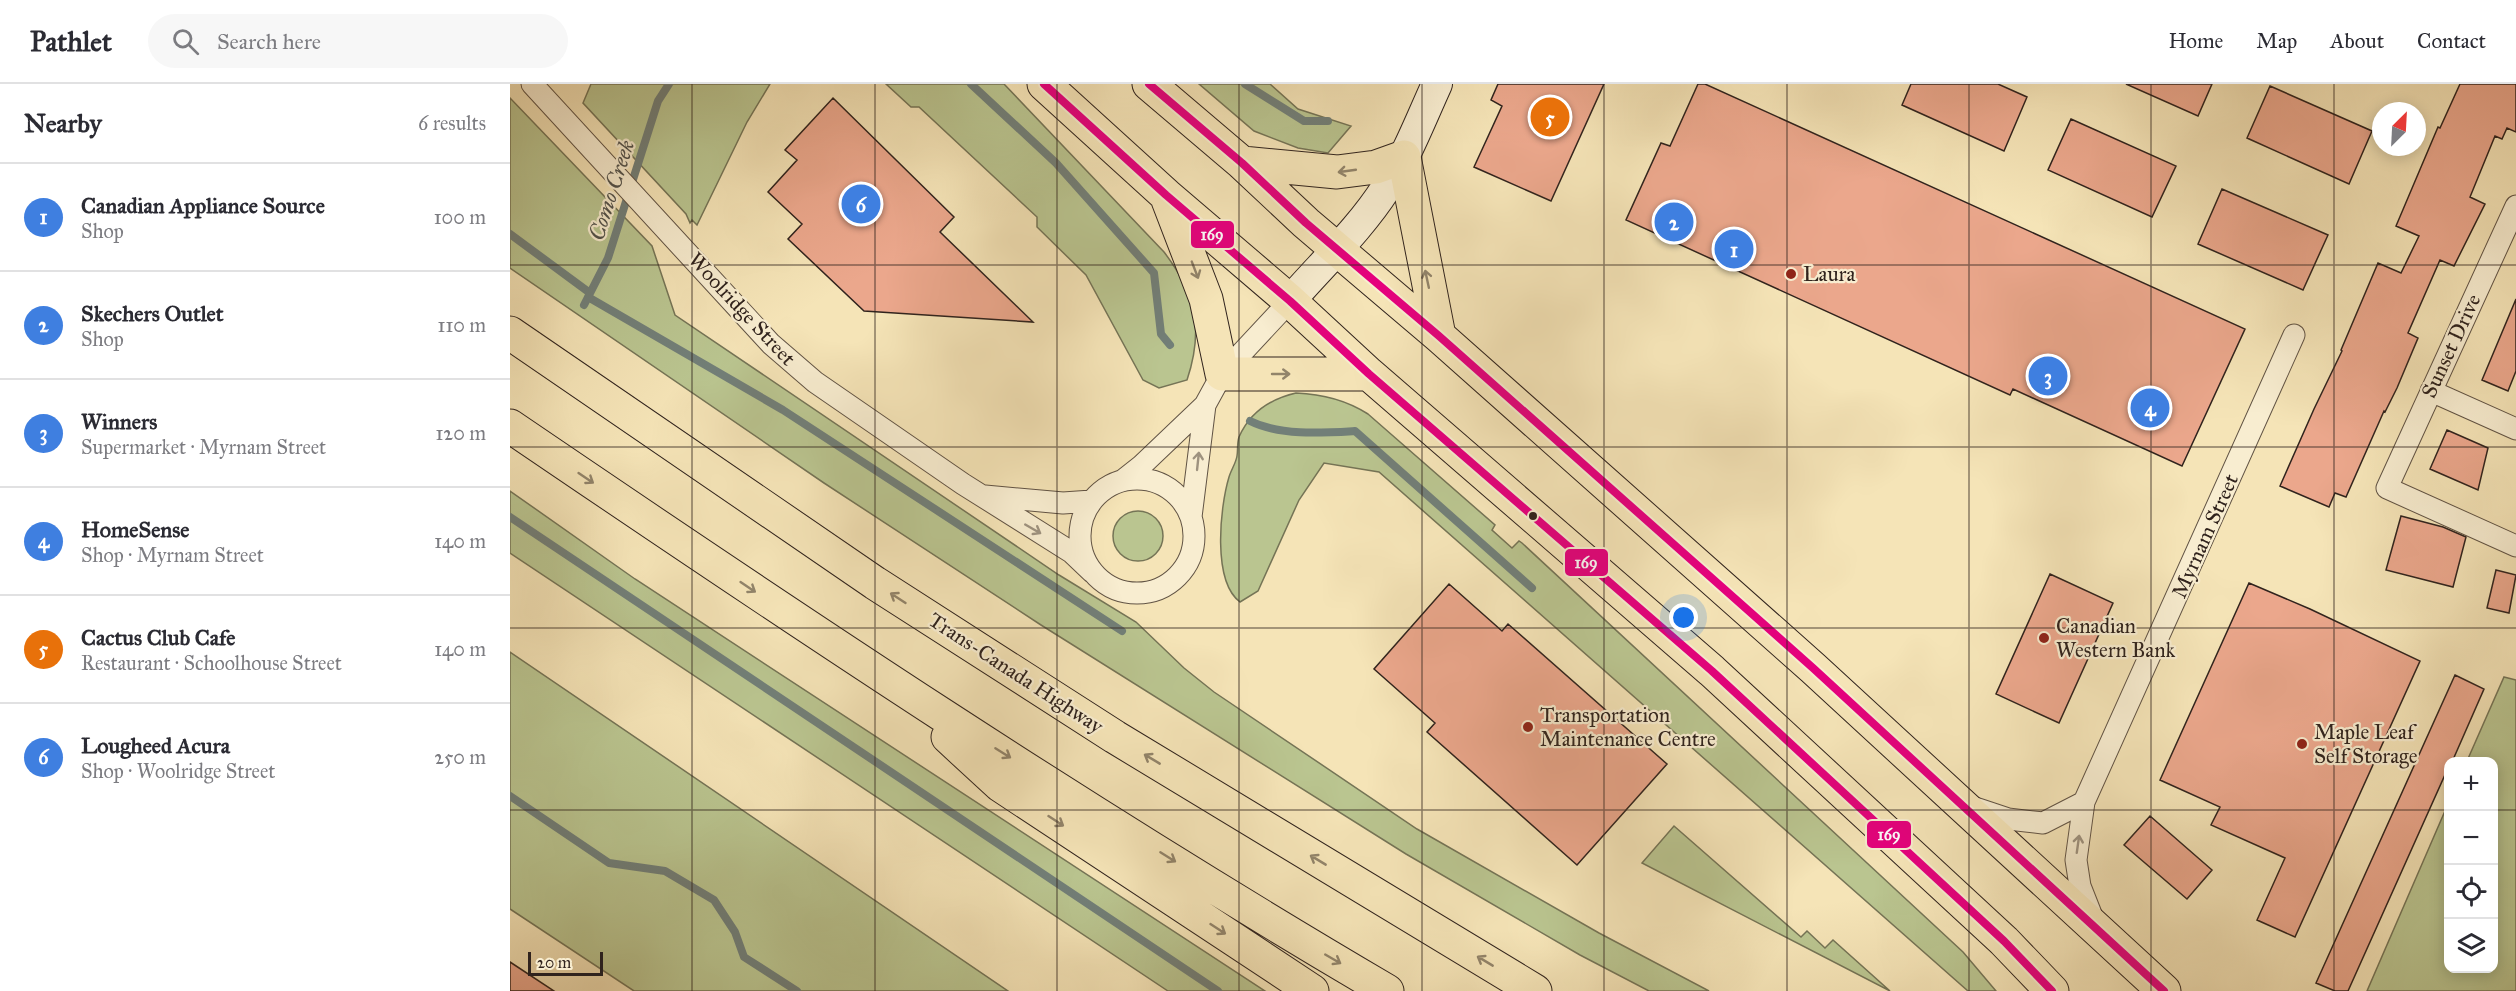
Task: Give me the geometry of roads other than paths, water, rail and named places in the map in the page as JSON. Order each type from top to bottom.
[{"type":"main road","points":[[1044,84],[1166,195],[1290,301],[1369,374],[1712,671],[2004,941],[2052,991]]},
{"type":"main road","points":[[1149,84],[1242,163],[1336,249],[1439,336],[1813,668],[2163,991]]},
{"type":"main road","points":[[1290,301],[1368,214],[1404,157],[1437,84]]},
{"type":"main road","points":[[1242,163],[1337,172],[1376,167],[1404,157]]},
{"type":"main road","points":[[1404,157],[1439,336]]},
{"type":"main road","points":[[1166,195],[1206,299],[1222,374],[1369,374]]},
{"type":"main road","name":"Trans-Canada Highway","points":[[510,333],[905,603],[1115,737],[1535,991]]},
{"type":"main road","points":[[510,426],[882,677],[1284,931],[1387,991]]},
{"type":"main road","points":[[882,677],[1000,785],[1312,991]]},
{"type":"street","name":"Woolridge Street","points":[[532,84],[771,344],[798,368],[932,463],[1027,526],[1071,552],[1092,572]]},
{"type":"street","name":"Sunset Drive","points":[[2513,219],[2387,488],[2516,546]]},
{"type":"street","points":[[1204,405],[1191,517],[1194,538],[1190,558],[1180,574],[1165,586],[1147,593],[1128,593],[1102,582],[1092,572],[1083,555],[1080,537],[1083,518],[1092,501],[1105,489],[1122,481],[1141,466],[1204,405],[1222,374],[1290,301]]},
{"type":"street","name":"Myrnam Street","points":[[2096,929],[2080,886],[2076,860],[2084,802],[2294,335]]},
{"type":"street","points":[[2431,391],[2516,429]]},
{"type":"street","points":[[1122,481],[1138,479],[1155,482],[1170,490],[1183,502],[1191,517]]},
{"type":"street","name":"Woolridge Street","points":[[985,496],[1063,503],[1092,501]]},
{"type":"street","points":[[1963,804],[2008,819],[2043,823],[2084,802]]},
{"type":"waterway","name":"Como Creek","points":[[584,305],[608,258],[658,101],[669,84]]},
{"type":"waterway","points":[[971,84],[1056,163],[1154,273],[1161,334],[1170,345]]},
{"type":"waterway","points":[[1245,84],[1304,121],[1328,121]]},
{"type":"waterway","points":[[510,234],[590,293]]},
{"type":"waterway","points":[[588,297],[783,410],[1122,631]]},
{"type":"waterway","points":[[1250,421],[1288,431],[1315,433],[1355,431],[1532,588]]},
{"type":"waterway","points":[[510,517],[1218,991]]},
{"type":"waterway","name":"Como Creek","points":[[510,796],[609,863],[665,871],[714,900],[735,932],[744,957],[797,991]]},
{"type":"place","name":"Cactus Club Cafe","points":[[1550,117]]},
{"type":"place","name":"Lougheed Acura","points":[[861,204]]},
{"type":"place","name":"Skechers Outlet","points":[[1674,222]]},
{"type":"place","name":"Canadian Appliance Source","points":[[1734,249]]},
{"type":"place","name":"Laura","points":[[1791,274]]},
{"type":"place","name":"Winners","points":[[2048,376]]},
{"type":"place","name":"HomeSense","points":[[2150,408]]},
{"type":"place","name":"Canadian Western Bank","points":[[2044,638]]},
{"type":"place","name":"Transportation Maintenance Centre","points":[[1528,727]]},
{"type":"place","name":"Maple Leaf Self Storage","points":[[2302,744]]}]
